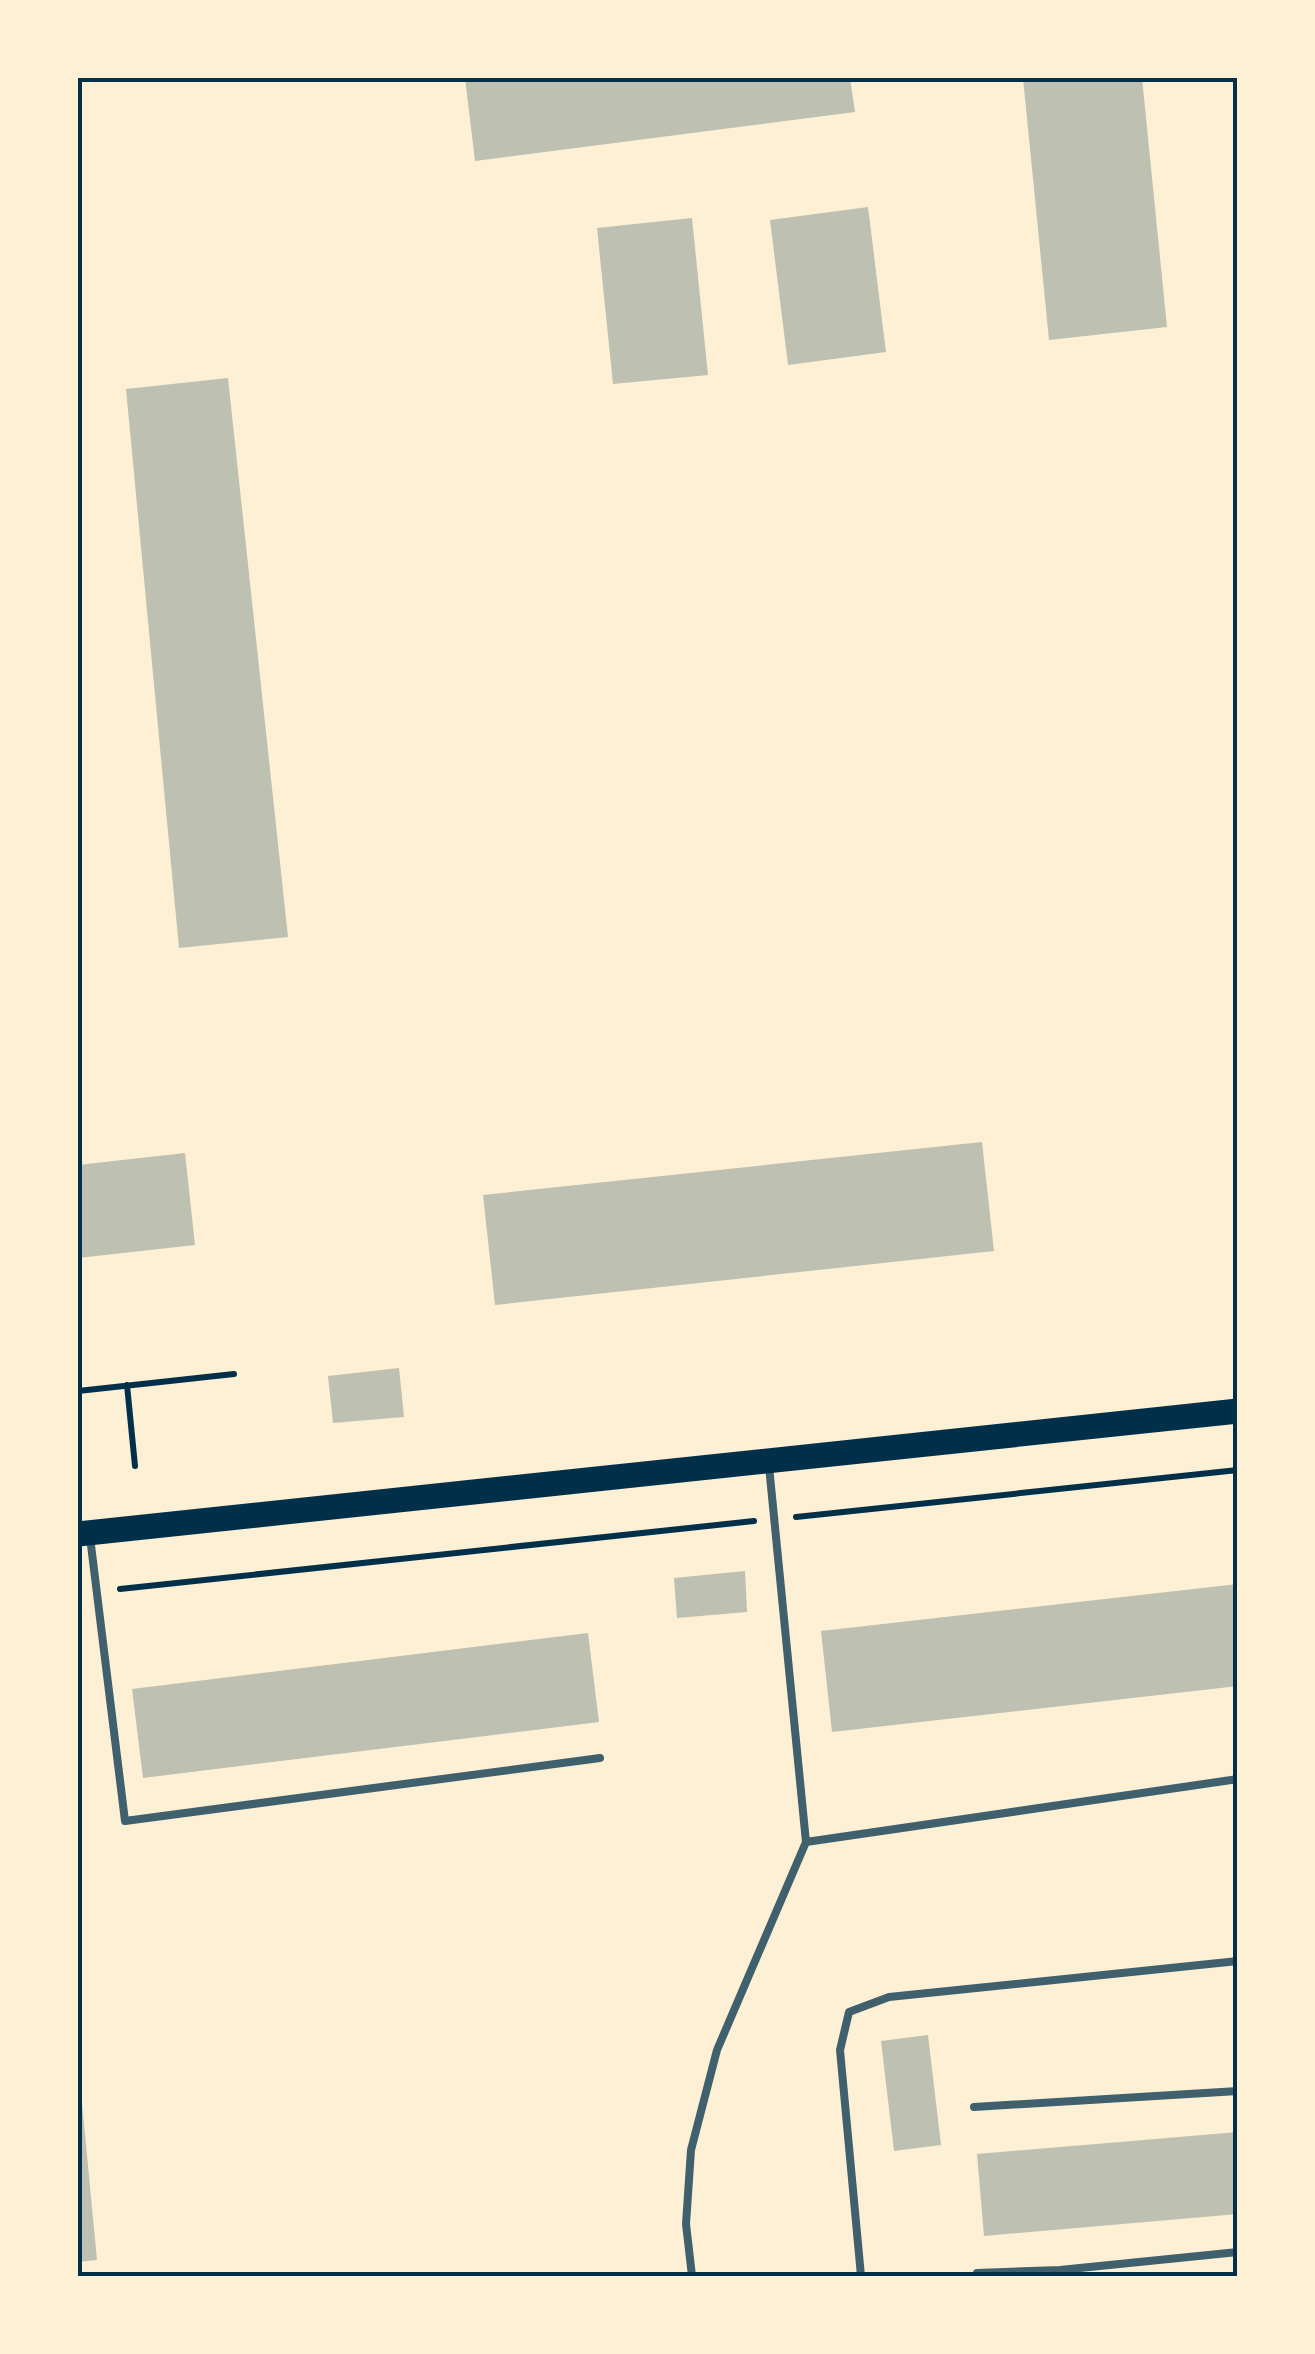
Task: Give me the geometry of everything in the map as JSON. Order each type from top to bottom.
[{"type":"main road","points":[[84,1533],[1238,1410]]},
{"type":"lane","points":[[692,2276],[686,2224],[692,2150],[717,2050],[806,1842],[768,1462]]},
{"type":"lane","points":[[84,1533],[97,1592],[125,1821],[600,1758]]},
{"type":"lane","points":[[806,1842],[1238,1779]]},
{"type":"lane","points":[[860,2276],[840,2050],[849,2012],[889,1997],[1238,1961]]},
{"type":"lane","points":[[974,2107],[1238,2091]]},
{"type":"lane","points":[[977,2273],[1061,2273],[1238,2252]]},
{"type":"path","points":[[78,1391],[234,1374]]},
{"type":"path","points":[[127,1385],[134,1466]]},
{"type":"path","points":[[97,1592],[1238,1470]]},
{"type":"building","points":[[465,78],[850,78],[855,112],[475,161]]},
{"type":"building","points":[[1023,78],[1142,78],[1167,327],[1049,340]]},
{"type":"building","points":[[868,207],[886,352],[788,365],[770,220]]},
{"type":"building","points":[[692,218],[708,375],[613,384],[597,228]]},
{"type":"building","points":[[228,378],[288,937],[179,948],[126,389]]},
{"type":"building","points":[[982,1142],[994,1251],[495,1305],[483,1195]]},
{"type":"building","points":[[185,1153],[195,1245],[78,1258],[78,1165]]},
{"type":"building","points":[[399,1368],[404,1417],[333,1423],[328,1376]]},
{"type":"building","points":[[745,1571],[747,1612],[677,1618],[674,1578]]},
{"type":"building","points":[[1238,1584],[1238,1686],[832,1732],[821,1631]]},
{"type":"building","points":[[588,1633],[599,1722],[143,1778],[132,1689]]},
{"type":"building","points":[[928,2035],[941,2145],[894,2151],[881,2041]]},
{"type":"building","points":[[78,2082],[97,2260],[78,2262]]},
{"type":"building","points":[[1238,2132],[1238,2214],[984,2236],[977,2154]]}]
